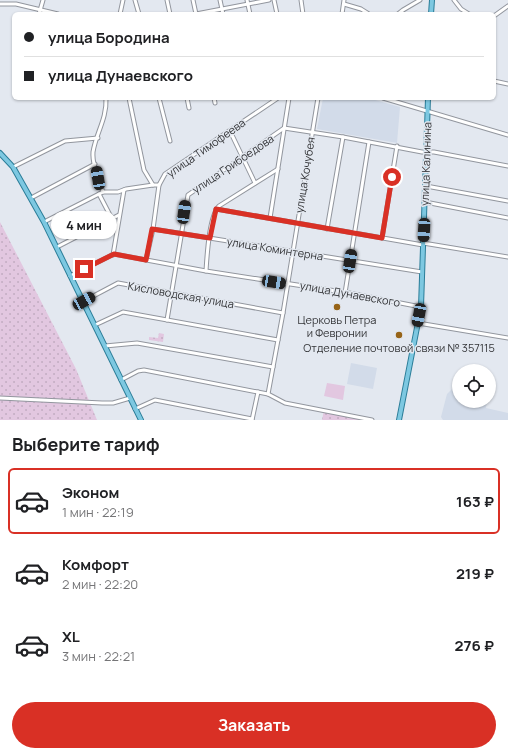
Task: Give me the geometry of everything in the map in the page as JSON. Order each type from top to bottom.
[{"type":"main road","points":[[431,12],[432,0]]},
{"type":"main road","name":"улица Калинина","points":[[399,420],[421,307],[428,100]]},
{"type":"main road","points":[[0,153],[13,167],[44,222],[141,420]]},
{"type":"street","points":[[40,10],[43,0]]},
{"type":"street","points":[[120,12],[123,0]]},
{"type":"street","points":[[135,0],[138,12]]},
{"type":"street","points":[[167,0],[170,12]]},
{"type":"street","points":[[193,0],[196,12]]},
{"type":"street","points":[[220,0],[223,12]]},
{"type":"street","points":[[206,12],[247,2],[269,0]]},
{"type":"street","points":[[274,0],[277,12]]},
{"type":"street","points":[[301,0],[303,12]]},
{"type":"street","points":[[400,12],[420,0]]},
{"type":"street","points":[[454,0],[461,10],[465,12]]},
{"type":"street","points":[[247,2],[250,12]]},
{"type":"street","points":[[342,12],[344,2],[366,12]]},
{"type":"street","points":[[0,4],[16,4],[49,12]]},
{"type":"street","points":[[496,15],[508,6]]},
{"type":"street","points":[[496,81],[508,84]]},
{"type":"street","points":[[106,100],[106,113],[93,155],[101,193],[112,219]]},
{"type":"street","points":[[129,100],[144,170],[153,185]]},
{"type":"street","points":[[160,100],[170,141]]},
{"type":"street","points":[[187,100],[189,108]]},
{"type":"street","name":"улица Тимофеева","points":[[146,260],[159,185],[165,174],[275,100]]},
{"type":"street","points":[[270,218],[289,100]]},
{"type":"street","name":"улица Кочубея","points":[[268,394],[288,284],[318,100]]},
{"type":"street","points":[[389,100],[508,135]]},
{"type":"street","points":[[284,128],[426,152],[434,152],[508,166]]},
{"type":"street","name":"улица Грибоедова","points":[[167,320],[188,195],[284,128]]},
{"type":"street","points":[[230,131],[255,183]]},
{"type":"street","points":[[327,228],[343,137]]},
{"type":"street","points":[[13,167],[65,141],[98,138]]},
{"type":"street","points":[[345,293],[368,142]]},
{"type":"street","points":[[382,238],[397,146]]},
{"type":"street","points":[[31,198],[95,164]]},
{"type":"street","points":[[206,271],[210,238],[216,209],[278,169]]},
{"type":"street","points":[[44,222],[101,193],[118,192],[159,185]]},
{"type":"street","points":[[426,186],[508,201]]},
{"type":"street","points":[[70,276],[113,255],[124,190]]},
{"type":"street","points":[[425,202],[508,218]]},
{"type":"street","points":[[216,209],[382,238],[508,257]]},
{"type":"street","points":[[57,247],[120,215]]},
{"type":"street","name":"улица Коминтерна","points":[[152,229],[422,272]]},
{"type":"street","name":"улица Дунаевского","points":[[113,255],[421,307]]},
{"type":"street","name":"Кисловодская улица","points":[[84,301],[118,283],[283,313]]},
{"type":"street","points":[[95,325],[124,312],[278,340]]},
{"type":"street","points":[[418,323],[508,338]]},
{"type":"street","points":[[105,346],[137,342],[273,367]]},
{"type":"street","points":[[121,380],[138,371],[144,370],[268,394],[285,403],[372,420]]},
{"type":"street","points":[[136,409],[155,400],[252,419],[258,392]]},
{"type":"street","points":[[0,398],[102,403],[112,403],[130,398]]},
{"type":"shaded area","points":[[323,100],[375,100],[400,107],[397,143],[317,129]]},
{"type":"shaded area","points":[[0,222],[76,369],[97,420],[0,420]]},
{"type":"shaded area","points":[[159,333],[164,334],[163,342],[149,340],[149,337],[158,338]]},
{"type":"shaded area","points":[[351,363],[377,368],[373,389],[347,384]]},
{"type":"shaded area","points":[[327,383],[345,386],[343,400],[324,396]]},
{"type":"shaded area","points":[[452,389],[452,408],[486,408],[508,413],[508,420],[443,420],[441,417],[447,394]]},
{"type":"shaded area","points":[[324,410],[370,420],[322,420]]},
{"type":"place","name":"Церковь Петра и Февронии","points":[[337,307]]},
{"type":"place","name":"Отделение почтовой связи № 357115","points":[[399,335]]},
{"type":"route","points":[[84,269],[114,254],[146,260],[152,229],[210,238],[214,212],[216,209],[382,238],[392,177]]}]
